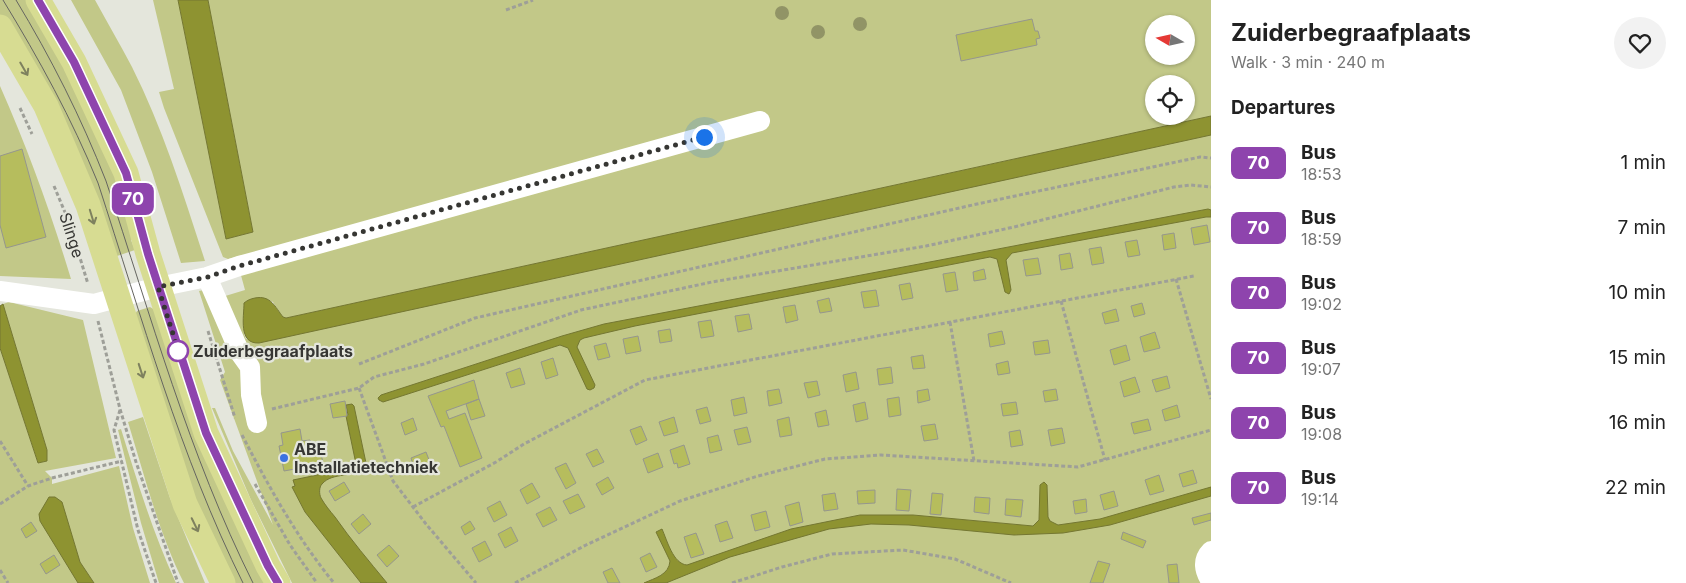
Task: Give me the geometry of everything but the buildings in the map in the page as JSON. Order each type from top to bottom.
[{"type":"main road","points":[[38,0],[74,62],[126,173],[158,287],[206,433],[268,566],[278,583]]},
{"type":"main road","name":"Slinge","points":[[0,27],[46,106],[88,205],[185,504],[223,583]]},
{"type":"street","points":[[0,291],[94,304],[158,287],[208,277],[239,266],[760,121]]},
{"type":"street","points":[[208,277],[240,353],[250,367],[251,395],[257,423]]},
{"type":"street","points":[[1211,551],[1207,554],[1204,564],[1206,574],[1211,581]]},
{"type":"path","points":[[506,10],[532,0]]},
{"type":"path","points":[[18,102],[33,134]]},
{"type":"path","points":[[359,364],[475,318],[977,204],[1200,157],[1211,158]]},
{"type":"path","name":"Slinge","points":[[51,177],[69,222],[94,304],[120,409],[136,462],[178,583]]},
{"type":"path","points":[[229,401],[268,391],[272,410],[359,388],[374,377],[424,364],[581,310],[712,282],[926,246],[1014,228],[1174,187],[1190,185],[1211,187]]},
{"type":"path","points":[[413,507],[496,462],[524,444],[645,380],[1194,276]]},
{"type":"path","points":[[1176,280],[1211,399]]},
{"type":"path","points":[[1061,301],[1105,460]]},
{"type":"path","points":[[950,322],[974,461]]},
{"type":"path","points":[[359,388],[393,481],[476,583]]},
{"type":"path","name":"Slinge","points":[[120,409],[114,430],[138,530],[156,583]]},
{"type":"path","points":[[515,583],[586,544],[680,501],[758,476],[825,459],[881,455],[1078,467],[1211,430]]},
{"type":"path","points":[[0,441],[28,486]]},
{"type":"path","points":[[0,504],[28,486],[52,478],[122,461]]},
{"type":"path","points":[[732,583],[832,554],[903,550],[954,559],[1012,583]]},
{"type":"path","points":[[0,570],[8,583]]},
{"type":"green space","points":[[0,0],[29,0],[99,130],[137,238],[131,240],[135,250],[111,258],[0,17]]},
{"type":"green space","points":[[71,0],[95,0],[132,67],[154,114],[181,187],[205,261],[181,263],[152,172],[121,90]]},
{"type":"green space","points":[[153,0],[178,0],[226,239],[253,232],[208,0],[1211,0],[1211,116],[1195,119],[1195,75],[1145,75],[1145,125],[1170,125],[286,318],[283,318],[273,302],[267,299],[244,334],[246,339],[1211,125],[1211,583],[292,583],[251,500],[212,408],[215,408],[233,451],[273,525],[220,380],[225,372],[199,291],[204,290],[222,297],[245,290],[236,257],[228,259],[223,257],[159,92],[174,89]]},
{"type":"green space","points":[[0,86],[38,181],[71,279],[0,276]]},
{"type":"green space","points":[[9,302],[83,320],[116,458],[45,471],[52,478],[52,484],[119,466],[133,528],[150,583],[94,583],[80,562],[62,502],[86,583],[0,583],[0,348],[38,463],[47,461],[47,450],[3,304]]},
{"type":"green space","points":[[150,307],[160,313],[270,583],[228,583],[219,565],[131,322],[137,311]]},
{"type":"green space","points":[[143,417],[170,498],[205,583],[184,583],[167,544],[128,422]]},
{"type":"green space","points":[[121,429],[139,487],[176,583],[159,583],[141,523],[118,430]]},
{"type":"shaded area","points":[[178,0],[208,0],[253,232],[226,239]]},
{"type":"shaded area","points":[[1211,116],[1211,135],[259,343],[252,342],[245,334],[243,322],[244,303],[253,298],[269,300],[286,318],[1170,125],[1195,125],[1195,119]]},
{"type":"shaded area","points":[[1208,209],[1211,210],[1211,217],[1012,253],[1006,260],[1011,290],[1009,294],[1005,292],[997,259],[990,257],[635,326],[584,338],[580,340],[577,347],[595,385],[590,390],[587,389],[568,348],[560,345],[383,402],[378,398],[381,395],[604,324]]},
{"type":"shaded area","points":[[3,304],[47,450],[47,461],[38,463],[0,348],[0,306]]},
{"type":"shaded area","points":[[352,404],[366,463],[356,472],[327,480],[321,485],[320,495],[347,534],[387,583],[361,583],[305,512],[292,487],[295,486],[293,480],[351,468],[356,464],[346,416],[348,415],[346,405]]},
{"type":"shaded area","points":[[1044,482],[1047,485],[1048,517],[1050,521],[1058,525],[1100,519],[1211,487],[1211,496],[1110,525],[1063,533],[1014,535],[909,525],[871,524],[829,529],[730,557],[666,583],[644,583],[664,573],[669,566],[670,561],[656,532],[662,529],[674,556],[682,564],[687,565],[791,529],[860,515],[913,515],[1033,526],[1039,520],[1040,485]]},
{"type":"shaded area","points":[[49,497],[55,497],[62,502],[80,562],[94,583],[78,583],[40,521],[39,514]]},
{"type":"tram line","points":[[3,0],[54,90],[98,183],[163,386],[181,436],[220,535],[243,583]]},
{"type":"tram line","points":[[16,0],[65,88],[106,181],[155,334],[190,435],[230,535],[253,583]]},
{"type":"bus line","name":"70","points":[[38,0],[74,62],[126,173],[148,254],[206,433],[268,566],[278,583]]},
{"type":"place","name":"Zuiderbegraafplaats","points":[[178,351]]},
{"type":"place","name":"ABE Installatietechniek","points":[[284,458]]},
{"type":"route","points":[[178,351],[181,359],[158,287],[208,277],[239,266],[704,137]]}]
